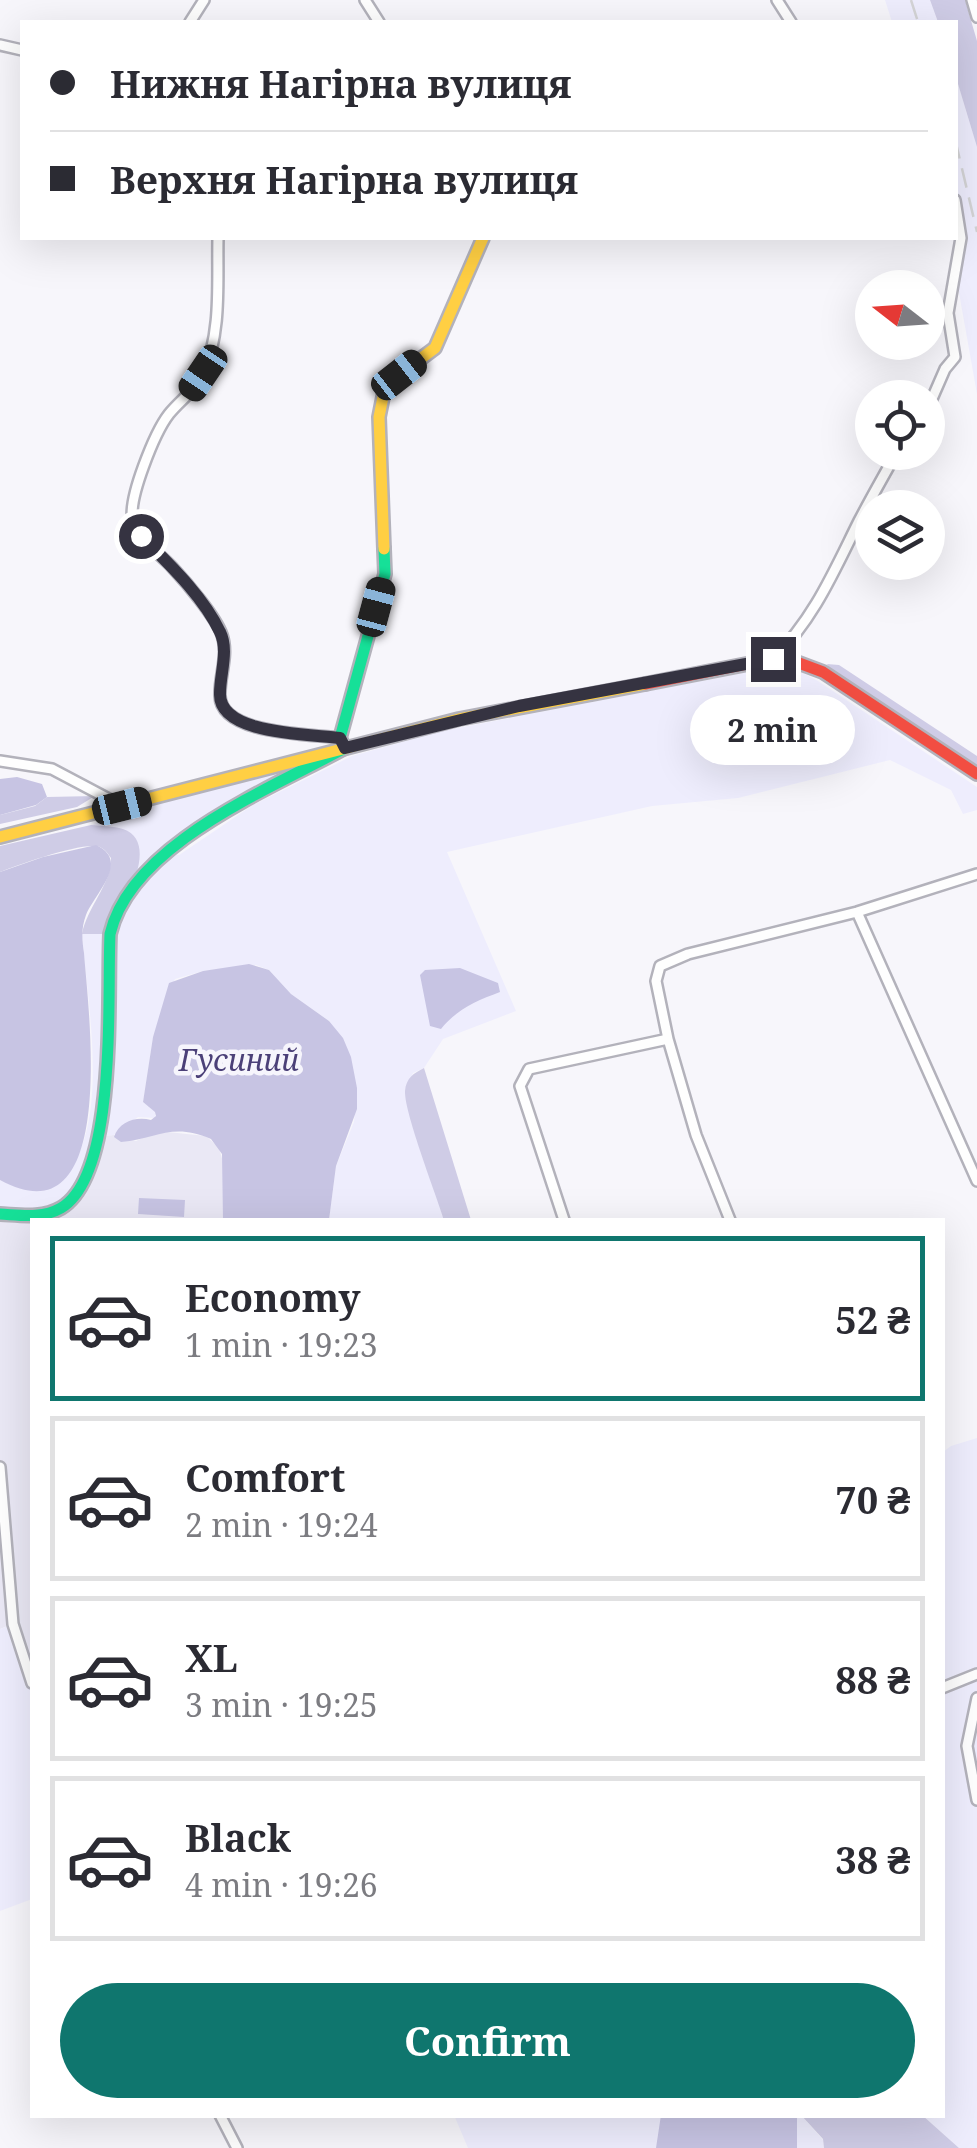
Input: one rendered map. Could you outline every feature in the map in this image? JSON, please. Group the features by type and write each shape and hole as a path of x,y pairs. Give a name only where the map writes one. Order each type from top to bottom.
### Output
{"street":[{"path":"972,0 977,18"},
{"path":"939,380 955,357 948,313 961,238 958,219"},
{"path":"218,240 216,324 203,373 153,439 133,502 132,520 222,634 219,698 232,719 247,726 343,743"},
{"path":"0,1214 42,1217 77,1196 89,1178 98,1152 110,934 122,900 168,852 343,743 385,574 379,417 384,392 434,348 482,240"},
{"path":"773,659 832,582 858,522 887,470"},
{"path":"0,837 343,743 773,659 799,662 823,672 977,774"},
{"path":"0,761 52,769 122,806"},
{"path":"729,1218 696,1134 668,1039 656,981 660,966 688,954 858,912 977,874"},
{"path":"858,912 977,1181"},
{"path":"563,1218 520,1086 529,1068 668,1039"},
{"path":"0,1467 13,1624 30,1677"},
{"path":"945,1687 977,1674"},
{"path":"977,1698 967,1746 977,1800"},
{"path":"222,2118 238,2148"}],"shaded area":[{"path":"885,0 930,0 937,20 891,20"},
{"path":"930,0 965,0 977,41 977,147 958,84 958,20 937,20"},
{"path":"958,84 977,147 977,394 955,270 965,231 958,202"},
{"path":"827,664 839,665 977,756 977,774 838,682"},
{"path":"775,667 801,672 818,681 977,787 977,810 963,814 951,790 890,760 738,798 652,806 447,852 516,1011 443,1039 424,1068 413,1073 405,1094 443,1218 329,1218 336,1166 354,1122 357,1088 329,1021 291,994 269,970 256,965 203,971 175,979 153,1037 143,1102 156,1112 155,1118 138,1117 114,1135 101,1136 77,1196 34,1215 0,1214 0,1180 44,1191 70,1169 84,1141 93,1084 82,934 110,934 125,830 91,825 125,812 294,768 296,771 170,852 179,855 253,805 352,756 442,731"},
{"path":"95,796 77,807 0,824 0,815 35,806 47,797"},
{"path":"91,825 123,829 134,837 139,848 135,878 110,934 82,934 110,867 111,858 102,848 66,850 0,872 0,846"},
{"path":"424,1068 470,1218 443,1218 406,1102 405,1091 411,1076"},
{"path":"158,1131 206,1136 219,1148 223,1162 223,1218 30,1218 30,1677 12,1624 0,1629 0,1214 101,1136 136,1141"},
{"path":"977,1438 977,2148 959,2148 925,2118 945,2118 945,1450"},
{"path":"13,1624 30,1677 30,1900 0,1911 0,1629"},
{"path":"455,2118 804,2118 823,2140 824,2148 468,2148"},
{"path":"804,2118 925,2118 959,2148 824,2148 823,2139"}],"water":[{"path":"17,777 42,784 47,797 36,805 0,815 0,779"},
{"path":"96,845 106,852 111,868 86,915 83,929 91,1066 89,1112 80,1151 64,1180 38,1191 0,1180 0,872"},
{"name":"Гусиний","path":"249,964 269,970 291,994 329,1021 343,1038 351,1057 357,1109 336,1166 329,1218 223,1218 222,1154 211,1139 186,1132 121,1142 114,1137 129,1121 151,1120 156,1116 143,1102 153,1037 169,983 203,971"},
{"path":"460,968 498,983 500,992 468,1006 441,1029 430,1026 420,975 425,970"},
{"path":"139,1198 185,1200 184,1217 138,1214"},
{"path":"661,2118 797,2118 797,2148 656,2148"}],"railway":[{"path":"911,0 917,20"},
{"path":"958,152 977,232"}],"traffic: fast":[{"path":"0,1214 39,1215 61,1208 79,1189 92,1160 106,1082 110,934 123,902 145,873 207,823 345,748 340,738 385,574 384,549"}],"traffic: slow":[{"path":"384,549 379,417 384,392 399,375 435,348 482,240"},
{"path":"0,837 459,719 645,684"}],"traffic: jam":[{"path":"645,684 773,659 799,663 823,672 977,774"}],"route":[{"path":"141,536 176,572 222,634 219,698 232,719 247,726 340,738 345,748 519,706 773,659"}]}
